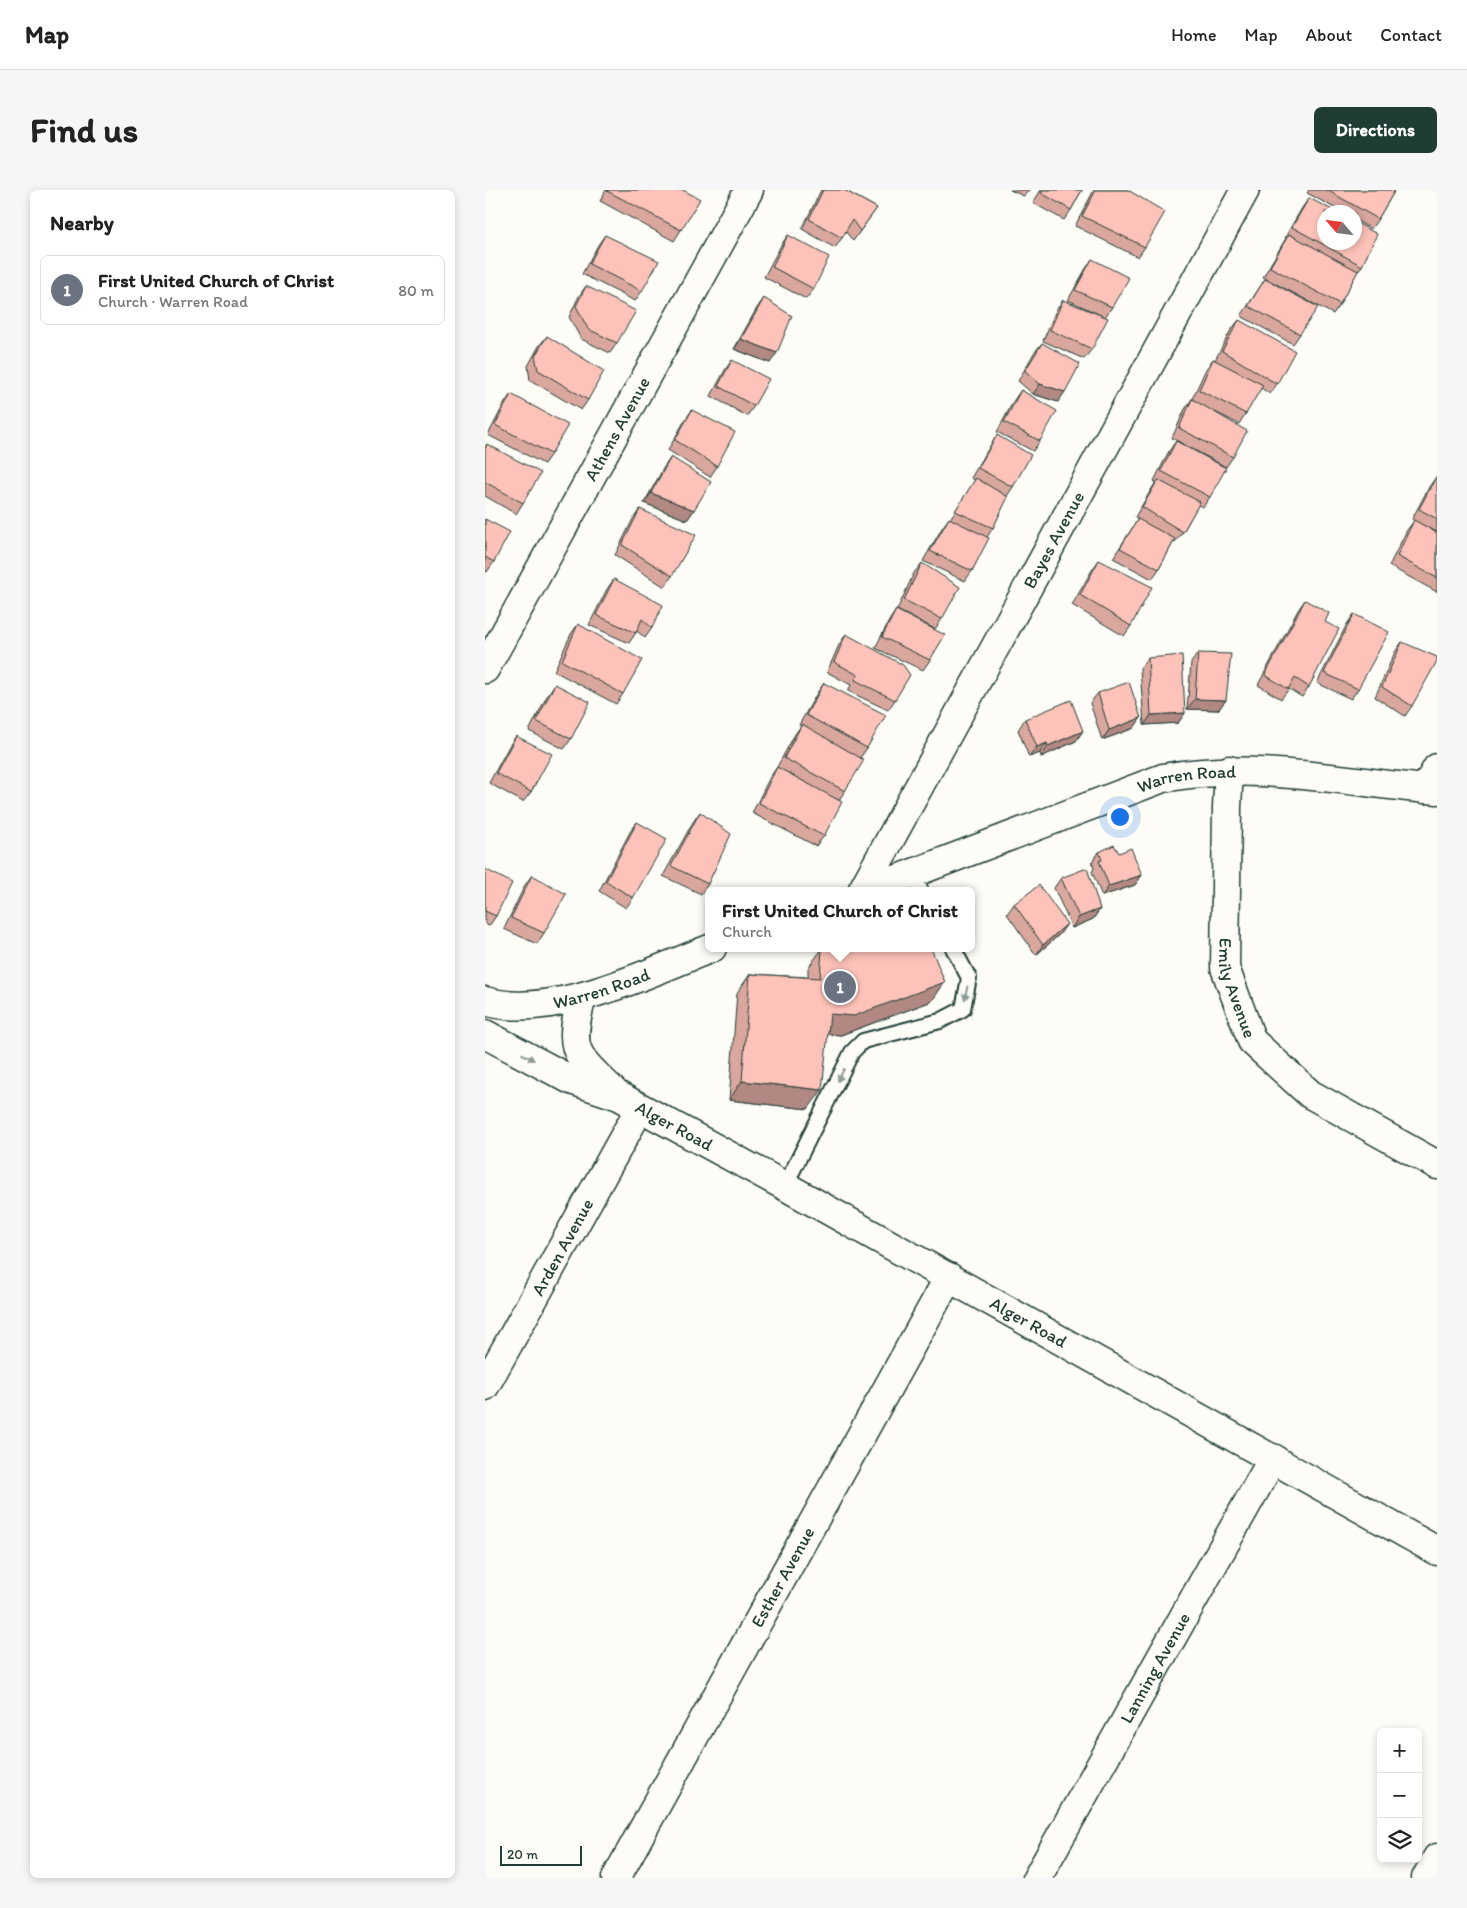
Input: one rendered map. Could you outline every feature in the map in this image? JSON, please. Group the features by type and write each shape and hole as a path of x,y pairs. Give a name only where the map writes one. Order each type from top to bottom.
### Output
{"street":[{"name":"Athens Avenue","path":"485,669 749,190"},
{"name":"Bayes Avenue","path":"866,887 1245,190"},
{"name":"Warren Road","path":"888,887 917,882 1163,778 1196,772 1229,770 1433,782"},
{"name":"Emily Avenue","path":"1229,770 1225,968 1251,1041 1310,1094 1437,1165"},
{"name":"Warren Road","path":"485,1001 498,1005 547,1004 582,997 705,951"},
{"name":"Alger Road","path":"582,997 574,1026 573,1041 577,1052 584,1063 630,1102"},
{"name":"Alger Road","path":"485,1034 571,1080 630,1102 785,1186 1437,1551"},
{"name":"Arden Avenue","path":"485,1386 630,1102"},
{"name":"Esther Avenue","path":"617,1878 949,1277"},
{"name":"Lanning Avenue","path":"1037,1878 1273,1458"},
{"path":"1426,1878 1437,1858"}],"lane":[{"path":"785,1186 852,1052 863,1042 940,1021 963,1008 969,978 955,952"}],"building":[{"path":"608,190 683,190 700,199 681,230"},
{"path":"823,190 844,190 877,208 860,231 852,220 842,238 809,219"},
{"path":"1042,190 1082,190 1071,210 1041,193"},
{"path":"1096,190 1128,190 1165,212 1145,247 1082,216"},
{"path":"1327,190 1395,190 1378,219 1362,210 1362,205 1353,205"},
{"path":"1309,198 1322,205 1317,205 1317,241 1292,227"},
{"path":"1362,226 1377,234 1362,266 1333,250 1362,250"},
{"path":"1289,234 1358,271 1340,304 1270,267"},
{"path":"605,235 659,261 642,291 589,264"},
{"path":"788,235 829,257 814,289 772,267"},
{"path":"1092,259 1129,278 1112,307 1075,290"},
{"path":"1265,279 1318,307 1300,334 1248,306"},
{"path":"586,286 636,311 617,343 588,329 576,306"},
{"path":"764,298 792,316 777,353 741,339"},
{"path":"1063,300 1108,318 1092,349 1050,330"},
{"path":"1239,320 1295,351 1277,384 1222,351"},
{"path":"547,336 604,371 588,400 538,370 535,356"},
{"path":"1042,343 1080,364 1065,392 1040,384 1025,371"},
{"path":"1213,359 1263,385 1246,414 1199,390"},
{"path":"732,360 769,379 754,406 718,386"},
{"path":"1021,390 1057,411 1040,441 1004,422"},
{"path":"511,394 568,425 551,454 495,425"},
{"path":"1192,399 1247,431 1233,457 1179,428"},
{"path":"692,410 735,432 717,466 675,440"},
{"path":"997,435 1031,455 1013,487 978,468"},
{"path":"1176,441 1226,468 1210,497 1161,471"},
{"path":"487,444 541,473 523,503 485,482 485,449"},
{"path":"671,457 711,482 694,510 651,493"},
{"path":"1437,477 1437,519 1419,509"},
{"path":"976,478 1008,497 993,528 955,511"},
{"path":"1158,480 1200,502 1183,532 1142,507"},
{"path":"640,509 696,535 672,576 622,545"},
{"path":"949,518 989,538 972,571 930,551"},
{"path":"485,519 510,532 494,562 485,557"},
{"path":"1138,519 1175,539 1159,569 1120,548"},
{"path":"1414,520 1437,533 1437,578 1397,556"},
{"path":"1099,560 1152,587 1131,626 1080,595"},
{"path":"922,563 960,587 942,619 904,600"},
{"path":"614,579 663,605 652,628 642,619 636,633 596,615"},
{"path":"1305,600 1329,613 1325,622 1339,629 1309,687 1295,678 1288,689 1265,675"},
{"path":"896,610 945,635 930,660 882,637"},
{"path":"1354,614 1389,632 1358,689 1324,673"},
{"path":"578,624 642,660 623,694 562,661"},
{"path":"846,634 903,665 910,675 895,700 855,680 858,675 834,662"},
{"path":"1402,642 1437,657 1437,661 1412,706 1382,687"},
{"path":"1198,653 1231,654 1226,700 1195,699"},
{"path":"1182,655 1185,713 1151,715 1148,658"},
{"path":"1129,682 1141,718 1109,730 1098,693"},
{"path":"824,683 886,715 867,748 806,715"},
{"path":"555,684 590,702 571,739 536,721"},
{"path":"1071,700 1083,731 1048,746 1047,743 1037,747 1025,719"},
{"path":"802,724 864,760 845,791 784,758"},
{"path":"516,736 552,754 531,792 496,773"},
{"path":"777,767 842,802 824,836 759,803"},
{"path":"700,812 731,834 708,884 671,866"},
{"path":"637,822 667,839 633,898 606,881"},
{"path":"1114,845 1119,853 1131,848 1142,875 1109,886 1099,861 1102,860 1099,852"},
{"path":"1087,868 1100,909 1079,917 1061,878"},
{"path":"485,869 512,883 496,916 485,911"},
{"path":"532,875 566,894 544,933 511,918"},
{"path":"1039,885 1067,924 1043,945 1014,904"},
{"path":"822,952 933,952 945,982 854,1016 830,1014 822,1090 742,1081 750,974 820,978"}],"place":[{"name":"First United Church of Christ","path":"840,987"}]}
